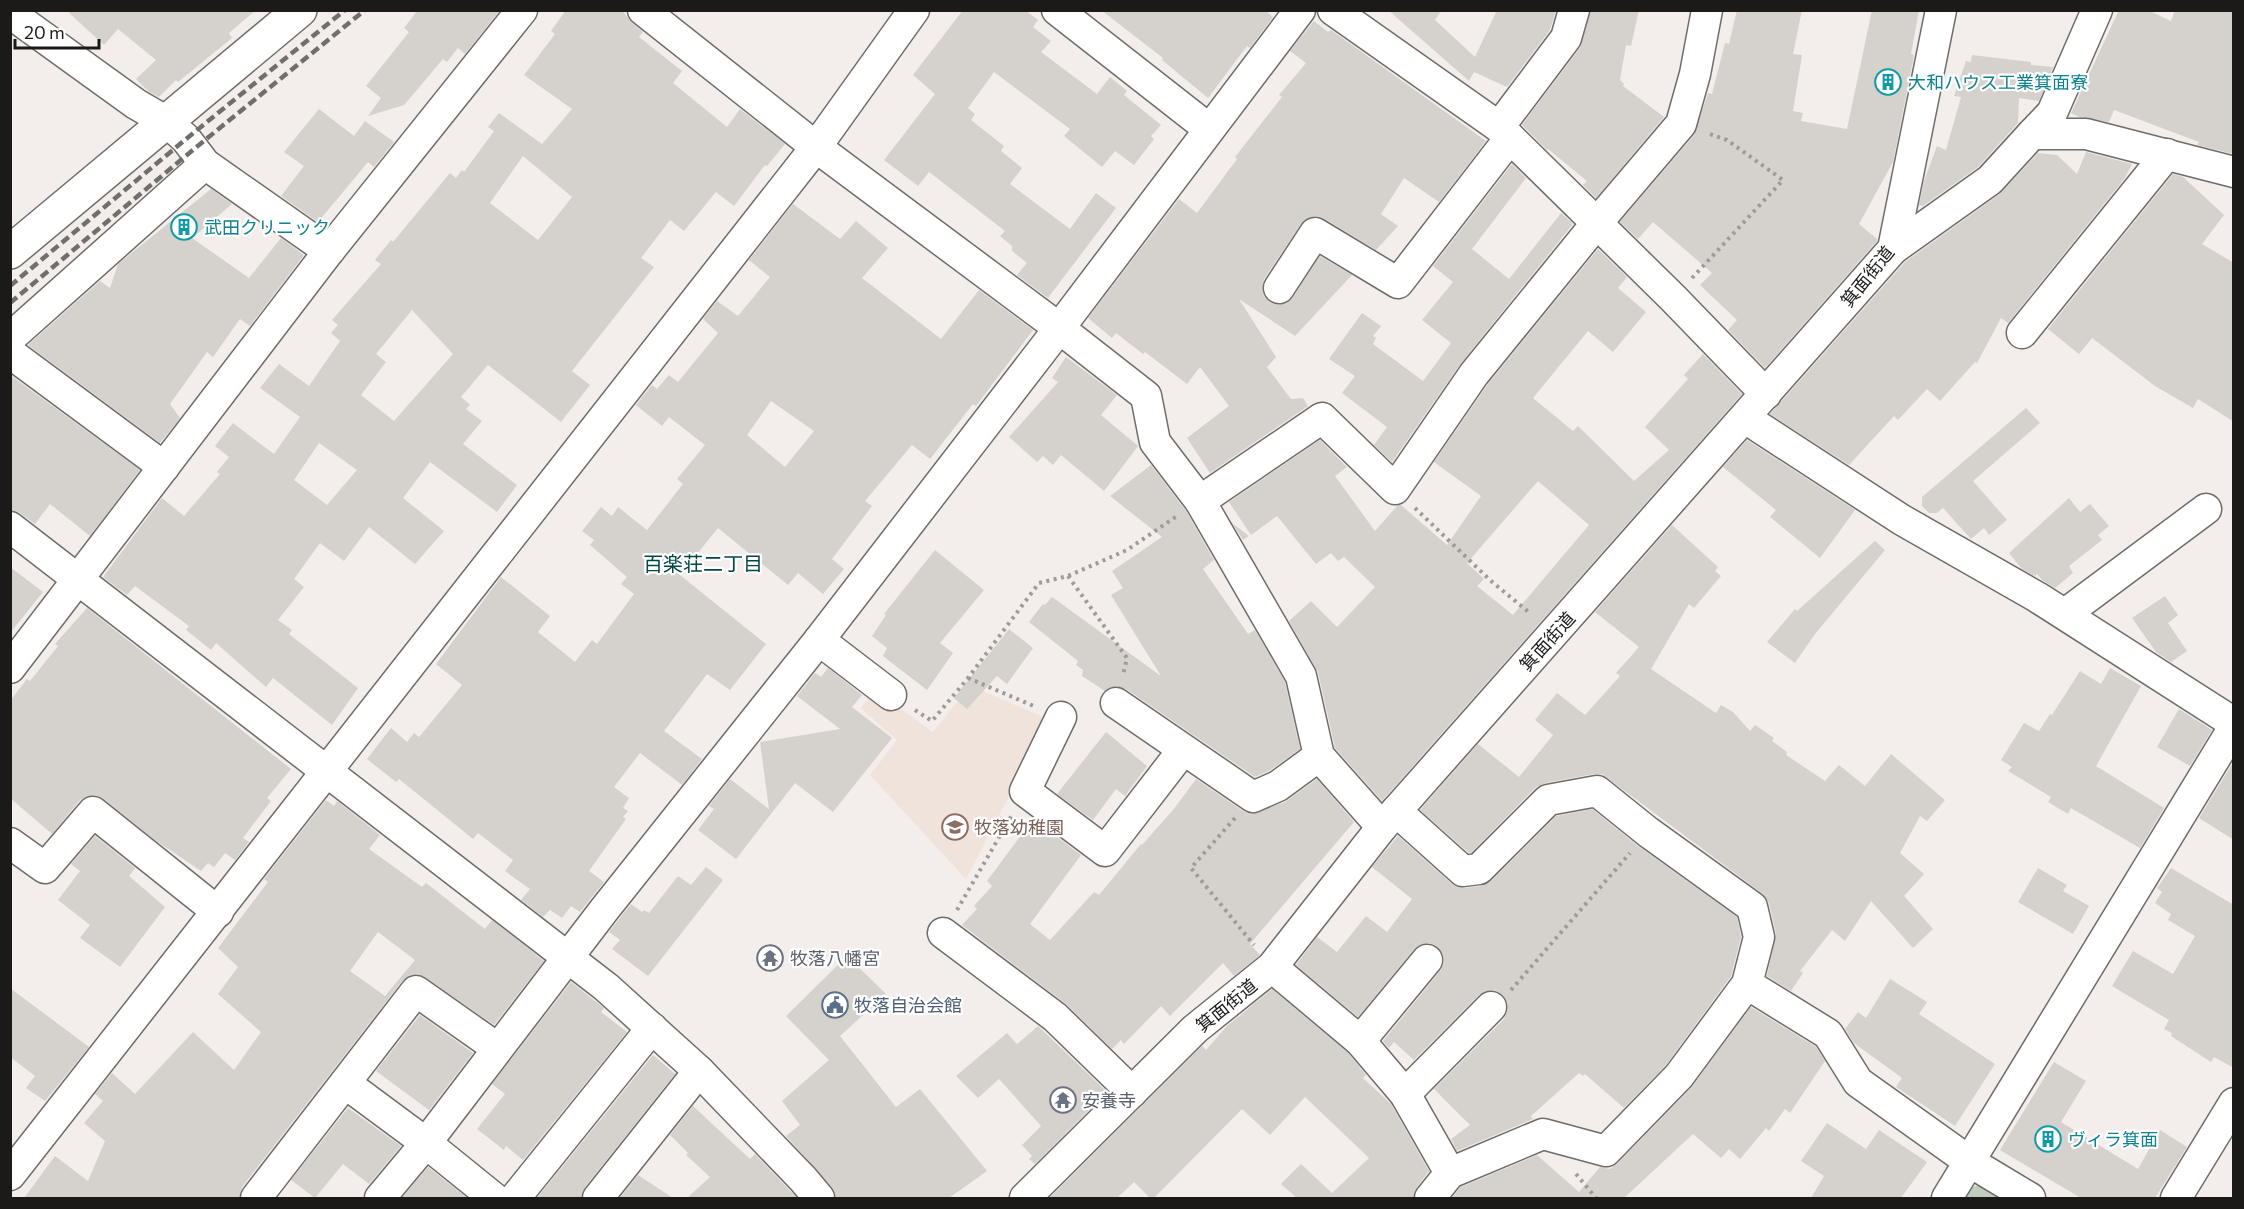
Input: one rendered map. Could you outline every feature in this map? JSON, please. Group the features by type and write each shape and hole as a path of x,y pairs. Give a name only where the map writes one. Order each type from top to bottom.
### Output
{"street":[{"path":"10,252 300,10"},
{"path":"10,668 328,251 522,10"},
{"path":"643,10 816,147 1059,328 1146,396 1155,442 1200,501 1301,676 1319,756 1389,819 1463,871 1479,868 1548,800 1597,790 1648,832 1752,907 1759,937 1747,984 1679,1076 1606,1151 1543,1134 1450,1173 1430,1198"},
{"path":"10,1175 816,147 914,10"},
{"path":"1057,10 1209,129"},
{"path":"1333,10 1504,132 1673,298 1766,394"},
{"path":"1279,288 1315,233 1398,283 1504,132 1566,38 1574,10"},
{"path":"1200,501 1322,418 1395,489 1474,374 1681,124 1695,75 1707,10"},
{"name":"箕面街道","path":"1024,1198 1195,1029 1272,967 1389,819 1893,249 1941,10"},
{"path":"1893,249 1990,180 2052,113 2097,10"},
{"path":"10,13 136,104 167,122 186,139 205,164 328,251"},
{"path":"380,1198 426,1143 568,956 819,640 1059,328 1294,13"},
{"path":"2032,134 2086,134 2234,172"},
{"path":"2022,333 2167,154"},
{"path":"10,338 205,164"},
{"path":"10,353 164,467"},
{"path":"1745,418 1902,520 2065,614 2234,725 1947,1198"},
{"path":"2065,614 2206,509"},
{"path":"10,527 79,578 327,773 568,956 699,1071 819,1198"},
{"path":"819,640 891,695"},
{"path":"1116,703 1253,797 1278,786 1319,756"},
{"path":"1061,717 1025,791 1105,851 1183,750"},
{"path":"10,843 45,868 93,812 218,912"},
{"path":"944,933 1055,1017 1132,1092"},
{"path":"1360,1041 1427,960"},
{"path":"1272,967 1360,1041 1405,1094 1450,1173"},
{"path":"1747,984 1828,1034 1858,1082 1970,1162 2030,1198"},
{"path":"256,1198 416,991 497,1048"},
{"path":"1405,1094 1491,1007"},
{"path":"515,1198 652,1028"},
{"path":"598,1198 699,1071"},
{"path":"345,1083 426,1143 494,1198"},
{"path":"2176,1198 2234,1103"}],"path":[{"path":"1673,298 1783,180 1727,140 1681,124"},
{"path":"1395,489 1491,581 1554,634"},
{"path":"891,695 932,721 968,678 1039,584 1068,576 1127,550 1200,501"},
{"path":"1068,576 1127,658 1116,703"},
{"path":"968,678 1061,717"},
{"path":"944,933 1025,791"},
{"path":"1253,797 1191,868 1272,967"},
{"path":"1491,1007 1499,1003 1648,832"}],"shaded area":[{"name":"牧落幼稚園","path":"978,689 1041,716 1045,727 966,879 870,775 897,740 861,708 870,696 898,707 933,732 965,692"}],"green space":[{"path":"1986,1184 2011,1198 1961,1198 1967,1188"}],"building":[{"path":"66,10 256,10 229,33 232,38 178,82 176,80 159,97 149,92 136,79 156,60 118,29 104,45"},
{"path":"418,10 500,10 465,54 458,48 447,62 443,59 404,105 368,116 381,98 366,86 409,32 404,28"},
{"path":"566,10 622,10 643,32 639,37 682,71 673,83 727,127 740,109 785,144 767,166 765,165 734,206 716,192 684,231 670,220 641,258 654,267 572,371 590,385 561,422 488,365 461,397 470,405 466,409 482,421 463,444 517,485 497,512 430,462 403,498 444,531 415,564 369,527 344,561 320,543 294,579 304,587 278,620 292,630 289,634 358,688 332,725 273,678 266,687 216,643 211,650 186,630 189,626 135,586 127,595 103,577 162,498 184,516 220,474 217,472 229,457 215,446 233,423 274,454 300,417 260,388 279,364 309,386 340,341 331,333 338,325 332,320 381,264 375,260 391,240 393,242 450,173 456,178 462,170 464,172 494,131 488,127 499,113 542,144 572,109 524,75 555,34 551,31","holes":["523,156 572,197 538,240 490,203","412,310 453,354 394,421 361,395 386,362 376,354","319,443 357,470 327,505 294,480"]},
{"path":"963,10 1025,10 1038,20 1033,27 1051,41 1041,52 1097,94 1110,77 1127,91 1124,95 1161,125 1151,136 1154,139 1134,165 1115,151 1102,167 1064,136 1070,129 994,72 968,108 975,114 971,120 1004,146 1001,151 1022,168 1010,184 1070,229 1096,193 1116,208 1048,298 1017,275 1027,263 1012,251 1012,246 1000,236 1005,231 929,172 918,186 884,160 935,94 913,75"},
{"path":"1101,10 1265,10 1273,17 1250,48 1247,46 1208,98 1162,60 1163,58"},
{"path":"1388,10 1442,10 1435,20 1475,57 1497,10 1556,10 1550,30 1507,87 1474,72 1469,81"},
{"path":"1591,10 1639,10 1631,46 1626,45 1620,80 1623,86 1664,117 1596,198 1583,185 1587,181 1547,150 1522,125 1580,48"},
{"path":"1737,10 1802,10 1793,54 1802,55 1793,111 1803,113 1801,121 1847,129 1872,10 1919,10 1911,54 1914,55 1893,162 1859,224 1877,241 1765,368 1728,330 1737,320 1700,285 1712,273 1653,222 1638,239 1620,222 1694,135 1708,93 1712,94 1725,43 1729,44"},
{"path":"2119,10 2148,10 2171,21 2175,10 2234,10 2234,154 2197,145 2199,142 2114,110 2109,122 2079,117 2071,113"},
{"path":"1314,21 1328,32 1331,30 1486,141 1439,202 1404,178 1381,214 1398,226 1376,250 1323,218 1316,216 1308,218 1301,224 1264,279 1262,288 1269,302 1277,305 1287,303 1320,256 1352,275 1295,336 1239,299 1276,357 1267,367 1291,399 1303,398 1308,406 1210,473 1187,438 1229,406 1200,367 1187,384 1116,333 1112,338 1088,318 1179,199 1197,213 1237,159 1235,157 1282,97 1279,95 1306,63 1290,51"},
{"path":"1972,55 2053,67 2039,101 2019,98 2018,123 1978,167 1923,206 1919,205 1924,181 1937,146 1946,150 1961,97 1954,96 1966,61 1971,62"},
{"path":"319,109 354,136 365,121 394,142 374,167 368,162 318,222 281,196 304,166 284,152"},
{"path":"2086,152 2132,164 2125,178 2008,323 2001,318 1977,363 1975,362 1940,401 1927,389 1898,420 1894,416 1849,465 1770,414 1905,262 2000,194 2038,153 2057,155 2077,174"},
{"path":"1512,164 1526,178 1472,249 1509,279 1561,213 1573,224 1461,363 1392,462 1374,445 1387,427 1342,393 1355,376 1329,359 1362,313 1381,326 1373,336 1376,338 1373,344 1423,381 1451,343 1422,320 1453,282 1433,266"},
{"path":"2173,174 2183,177 2224,215 2202,244 2234,263 2234,422 2198,399 2193,408 2155,386 2092,338 2079,354 2048,329"},
{"path":"211,189 232,204 192,238 249,278 281,238 304,255 250,326 240,319 213,357 207,352 170,404 180,418 160,443 28,345 100,281 110,288 118,264"},
{"path":"793,204 840,239 856,221 888,248 862,278 941,339 979,290 1033,330 976,406 973,404 930,459 912,445 865,501 872,506 832,559 844,569 823,594 798,573 788,585 718,528 680,575 766,644 730,690 707,674 664,731 702,759 682,785 640,753 614,787 629,798 623,808 628,811 623,817 626,819 589,871 604,882 580,912 571,906 562,918 550,910 543,917 521,900 530,889 505,871 513,860 478,833 473,839 399,779 396,782 367,759 391,728 407,742 414,733 419,737 462,685 436,664 501,577 550,616 538,632 575,662 592,640 597,644 634,594 621,584 627,577 590,545 594,540 582,531 601,507 612,516 618,507 647,530 683,484 677,479 705,445 669,417 662,426 636,405 652,385 657,389 669,375 678,382 718,333 703,319 717,301 738,316 770,277 749,260","holes":["771,401 814,431 785,467 747,435"]},
{"path":"1598,249 1627,277 1618,288 1646,312 1613,352 1588,331 1533,398 1573,431 1578,426 1634,481 1669,450 1645,427 1688,379 1684,375 1703,354 1742,394 1382,801 1335,748 1318,672 1289,621 1311,601 1337,627 1375,587 1344,557 1338,561 1331,553 1316,564 1277,516 1251,535 1229,502 1320,440 1347,467 1335,476 1375,531 1398,505 1401,505 1447,545 1481,496 1434,462 1488,384","holes":["1538,481 1589,525 1513,615 1477,586 1484,579 1467,563"]},
{"path":"1066,357 1117,395 1101,415 1138,446 1104,491 1061,455 1053,465 1043,456 1037,462 1009,437 1058,382 1052,378"},
{"path":"10,375 140,470 90,536 50,504 35,524 20,513 10,510"},
{"path":"2026,408 2040,423 1973,481 2007,520 1989,535 1984,528 1971,539 1943,508 1937,513 1929,513 1922,506 1922,497"},
{"path":"1747,440 1855,510 1820,558 1770,517 1776,510 1723,467"},
{"path":"1151,465 1186,511 1214,560 1203,569 1248,634 1255,630 1285,682 1300,749 1269,771 1255,777 1126,689 1117,686 1105,691 1082,676 1083,670 1076,665 1078,661 1029,622 1043,604 1045,605 1052,597 1161,676 1111,595 1123,588 1112,571 1162,537 1110,496"},
{"path":"2069,498 2080,512 2090,504 2109,526 2098,535 2102,540 2069,566 2073,573 2055,588 2037,574 2035,576 2022,569 2009,553"},
{"path":"1232,523 1249,536 1243,540"},
{"path":"1672,525 1718,567 1715,571 1721,576 1694,608 1689,604 1651,669 1716,713 1721,705 1733,712 1750,731 1755,725 1774,738 1772,741 1787,752 1786,755 1825,781 1839,765 1865,786 1891,754 1945,800 1927,821 1920,816 1900,853 1924,874 1904,896 1933,929 1913,948 1871,901 1845,941 1832,930 1800,971 1803,973 1791,991 1767,976 1776,934 1769,903 1763,894 1602,774 1545,783 1536,787 1471,853 1420,810 1478,744 1519,777 1553,735 1535,720 1557,693 1585,715 1620,676 1616,673 1639,647 1595,612"},
{"path":"1875,541 1885,550 1815,634 1795,663 1767,642 1795,609 1797,611"},
{"path":"935,550 984,590 940,643 953,653 927,690 883,656 887,648 872,636 886,615 884,614"},
{"path":"10,567 43,592 10,633"},
{"path":"2165,596 2178,615 2168,623 2187,651 2171,662 2156,652 2132,618"},
{"path":"87,608 291,769 267,798 271,801 243,838 249,842 235,860 225,853 214,867 208,863 201,871 155,840 96,795 80,800 52,834 10,798 10,701 27,679 30,681 58,646 55,644"},
{"path":"1009,629 1033,648 1007,684 997,676 967,709 954,698"},
{"path":"828,668 862,695 852,707 892,738 833,812 795,783 736,859 698,830 714,809 709,806 730,779 769,809 760,742 840,729 797,696 815,673 821,677"},
{"path":"2110,668 2141,686 2096,766 2164,808 2140,848 2071,808 2068,814 2048,802 2051,797 2008,771 2012,767 2001,760 2024,723 2039,731 2080,671 2101,684"},
{"path":"2179,709 2212,730 2190,766 2157,747"},
{"path":"1106,732 1147,766 1125,796 1116,789 1093,820 1057,794"},
{"path":"2234,761 2234,840 2199,818"},
{"path":"1196,779 1243,811 1252,814 1285,802 1317,779 1354,822 1250,944 1260,955 1234,976 1223,963 1170,1016 1161,1006 1124,1044 1121,1040 1112,1049 1065,1003 962,925 977,909 974,906 992,886 987,881 1033,819 1081,855 1030,924 1050,940 1094,892 1099,895 1141,844 1173,810"},
{"path":"326,800 334,806 337,801 380,835 369,849 422,887 426,883 485,929 492,920 544,961 494,1025 425,977 417,974 410,975 403,980 242,1187 239,1198 24,1198 55,1156 88,1181 105,1141 84,1123 103,1101 95,1094 112,1073 135,1094 193,1032 234,1070 261,1032 218,994 238,967 218,948 268,882 264,879","holes":["378,932 415,960 385,996 350,971"]},
{"path":"1592,809 1638,846 1737,917 1741,937 1731,976 1666,1065 1624,1108 1585,1074 1583,1076 1579,1073 1531,1116 1533,1119 1457,1151 1451,1139 1470,1125 1434,1089 1504,1019 1508,1003 1503,995 1495,990 1479,995 1414,1060 1394,1042 1389,1048 1383,1041 1441,970 1444,962 1443,955 1437,946 1429,943 1414,949 1358,1017 1296,965 1317,937 1337,952 1366,916 1387,932 1412,899 1372,867 1398,836 1452,884 1465,888 1481,886 1491,881 1556,816"},
{"path":"95,836 135,868 129,876 165,907 120,967 80,938 90,925 58,900 80,871 71,864"},
{"path":"706,867 723,880 648,976 612,949 620,940 609,932 631,904 642,912 644,910 649,913 678,876 691,885"},
{"path":"2038,868 2067,885 2063,891 2089,906 2073,934 2018,902"},
{"path":"2171,868 2234,905 2234,1068 2214,1057 2211,1062 2171,1036 2172,1033 2164,1029 2169,1020 2112,986 2133,951 2173,974 2195,936 2168,920 2171,914 2155,903 2162,892 2157,888"},
{"path":"847,956 886,994 840,1036 896,1107 920,1089 987,1171 949,1198 836,1198 832,1187 786,1136 800,1125 782,1101 829,1060 786,1016"},
{"path":"1890,979 1927,1002 1919,1014 1995,1064 1955,1126 1896,1087 1902,1078 1854,1043 1845,1029 1858,1012 1866,1018"},
{"path":"571,982 604,1008 601,1012 627,1032 523,1160 506,1146 504,1150 477,1129 505,1094 492,1084"},
{"path":"10,988 89,1047 45,1101 26,1088 35,1076 10,1057"},
{"path":"1272,989 1348,1053 1366,1075 1363,1078 1391,1104 1429,1171 1417,1187 1413,1198 1297,1198 1281,1184 1301,1164 1332,1193 1369,1158 1305,1097 1270,1135 1242,1109 1154,1198 1150,1198 1134,1182 1117,1198 1049,1198 1202,1046 1206,1050 1227,1026"},
{"path":"1751,1007 1816,1047 1825,1061 1790,1113 1785,1109 1769,1131 1766,1128 1740,1159 1729,1149 1721,1158 1693,1134 1624,1198 1452,1198 1461,1187 1537,1155 1579,1192 1600,1167 1610,1169 1618,1163 1691,1088"},
{"path":"420,1015 473,1053 429,1110 376,1071"},
{"name":"安養寺","path":"1038,1026 1107,1092 1035,1164 1029,1159 1032,1156 1022,1145 1041,1126 999,1079 978,1098 956,1076 1007,1033 1017,1044"},
{"path":"653,1055 675,1074 585,1187 581,1198 537,1198"},
{"name":"ヴィラ箕面","path":"2054,1062 2086,1081 2061,1122 2138,1169 2160,1130 2187,1147 2155,1198 2081,1198 2000,1150"},
{"path":"693,1106 750,1159 755,1154 797,1198 687,1198 710,1177 686,1155 688,1153 670,1135"},
{"path":"348,1108 401,1146 369,1184 343,1164 315,1198 291,1180"},
{"path":"1827,1123 1866,1149 1879,1130 1927,1162 1901,1198 1811,1198 1824,1176 1801,1161"},
{"path":"428,1167 467,1198 402,1198"},
{"path":"638,1175 673,1198 620,1198"}],"railway":[{"path":"10,286 345,10"},
{"path":"10,303 365,10"}],"place":[{"name":"大和ハウス工業箕面寮","path":"1888,82"},
{"name":"武田クリニック","path":"184,227"},
{"name":"牧落幼稚園","path":"955,827"},
{"name":"牧落八幡宮","path":"770,958"},
{"name":"牧落自治会館","path":"835,1005"},
{"name":"安養寺","path":"1063,1100"},
{"name":"ヴィラ箕面","path":"2048,1139"}],"district":[{"name":"百楽荘二丁目","path":"703,563"}]}
